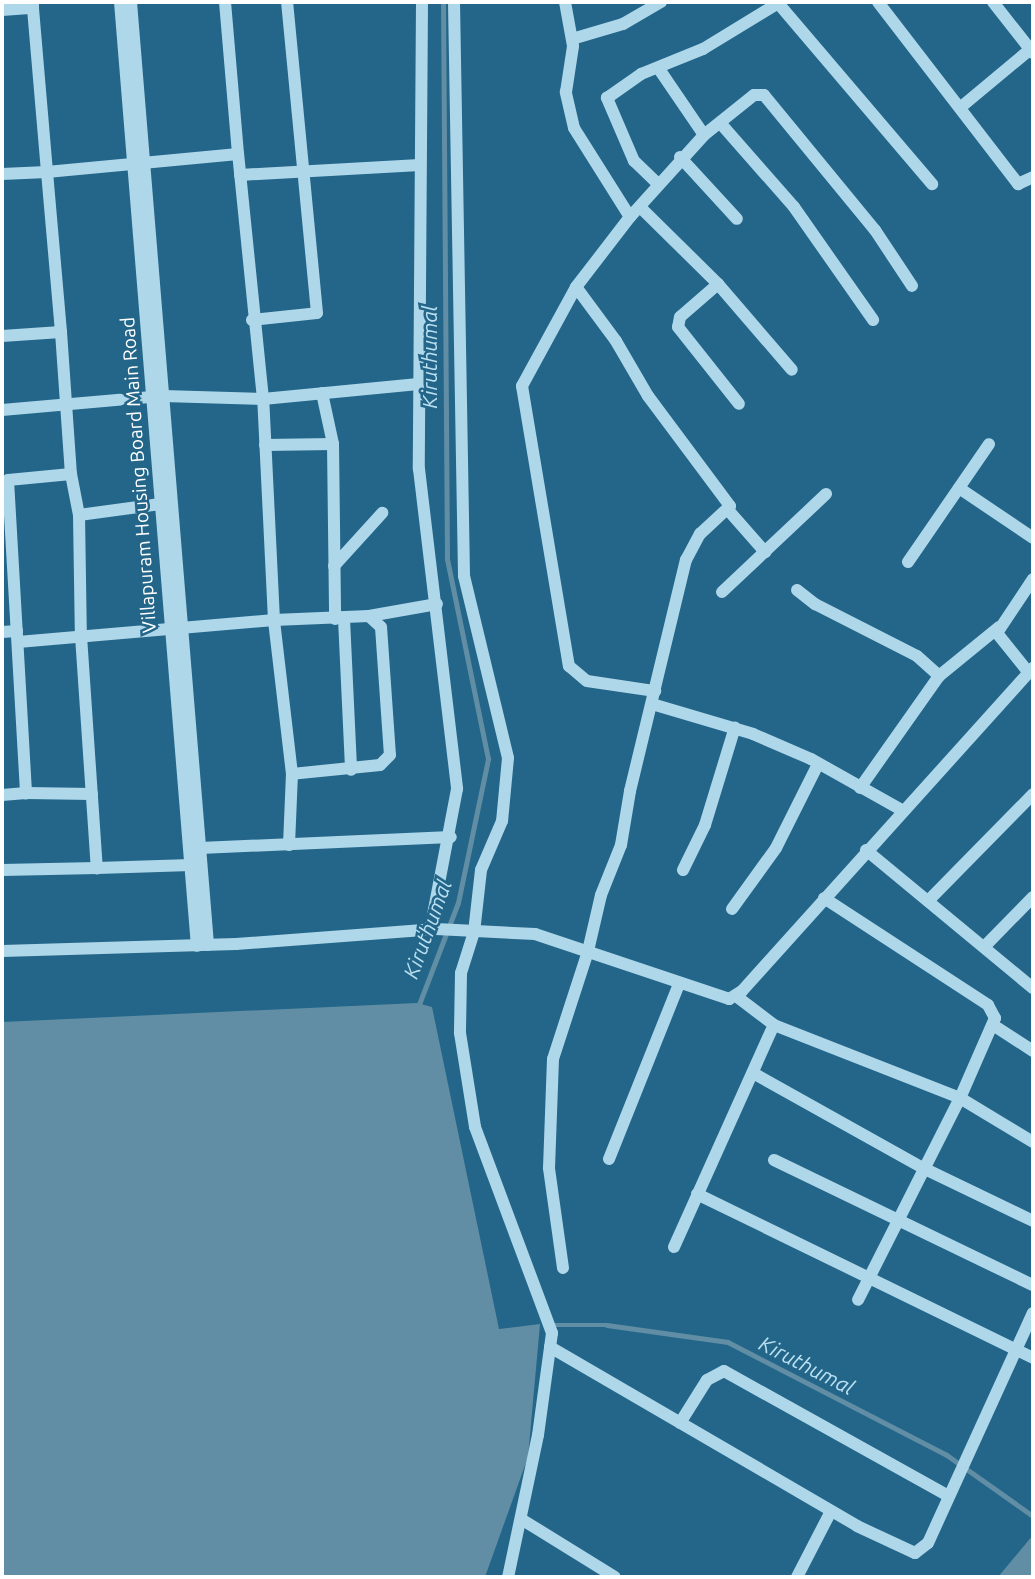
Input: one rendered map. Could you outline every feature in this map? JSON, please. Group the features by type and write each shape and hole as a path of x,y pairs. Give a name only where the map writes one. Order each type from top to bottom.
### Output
{"street":[{"name":"Villapuram Housing Board Main Road","path":"120,2 131,162 158,397 160,504 200,848 202,946"},
{"name":"Villapuram Housing Board Main Road","path":"131,2 146,162 158,397 191,865 202,946"},
{"path":"225,2 252,320 263,400 274,620 292,774 289,845"},
{"path":"252,320 317,313 288,2"},
{"path":"422,2 419,469 457,789 451,837 433,929"},
{"path":"454,2 464,576 508,758 502,821 481,870 474,932 461,973 460,1033 475,1126 552,1333 509,1577"},
{"path":"565,2 572,39 566,92 573,128 630,217"},
{"path":"572,39 623,24 661,2"},
{"path":"657,183 634,161 607,98 641,74 703,49 779,2 932,184"},
{"path":"878,2 1018,184 1033,177"},
{"path":"961,107 1032,50 993,2"},
{"path":"2,10 33,5 68,404 71,474 79,515 80,636 97,868"},
{"path":"659,69 704,135"},
{"path":"902,810 818,764 734,727 654,697 587,681 569,666 522,386 576,287 657,183 704,135 722,125 754,95 764,95 877,232 912,286"},
{"path":"722,125 794,207 873,320"},
{"path":"2,174 238,154"},
{"path":"680,157 737,219"},
{"path":"240,175 420,165"},
{"path":"640,206 718,284 792,370"},
{"path":"718,284 680,317 678,327 739,404"},
{"path":"564,1268 550,1168 553,1059 588,951 601,895 621,845 686,559 700,534 729,511 730,502 648,396 616,341 576,287"},
{"path":"2,336 61,332"},
{"path":"2,410 158,397 263,400 418,384"},
{"path":"322,393 332,444 334,566 351,770"},
{"path":"265,445 332,444"},
{"path":"908,562 989,444"},
{"path":"26,793 18,636 5,479 71,474"},
{"path":"959,488 1033,538"},
{"path":"722,592 826,494"},
{"path":"79,515 160,504"},
{"path":"729,511 765,552"},
{"path":"334,566 382,513"},
{"path":"860,788 939,676 999,627 1033,579"},
{"path":"797,590 815,604 917,656 939,676"},
{"path":"2,632 18,636 80,636 274,620 339,619 437,604"},
{"path":"292,774 380,765 392,749 381,627 369,616"},
{"path":"2,951 202,946 433,929 457,933 535,934 724,999 736,996 1031,671 1000,640 999,627"},
{"path":"683,870 705,825 734,727"},
{"path":"732,909 776,848 818,764"},
{"path":"2,795 92,794"},
{"path":"928,901 1033,794"},
{"path":"2,870 191,865 200,848 451,837"},
{"path":"866,850 1033,988"},
{"path":"984,947 1033,897"},
{"path":"824,898 994,1010 993,1025 960,1098 858,1300"},
{"path":"609,1158 679,984"},
{"path":"736,996 774,1025 960,1098 1033,1142"},
{"path":"674,1247 774,1025"},
{"path":"993,1025 1033,1051"},
{"path":"752,1073 923,1168 1033,1221"},
{"path":"774,1160 899,1217 1033,1285"},
{"path":"697,1194 870,1275 1033,1358"},
{"path":"550,1347 831,1511 915,1553 928,1543 1014,1348 1033,1313"},
{"path":"680,1423 707,1380 724,1371 949,1496"},
{"path":"797,1577 831,1511"},
{"path":"521,1519 615,1577"}],"water":[{"path":"417,1003 432,1007 499,1329 540,1324 528,1457 485,1577 2,1577 2,1022"},
{"path":"1033,1535 1033,1577 998,1577"}],"waterway":[{"name":"Kiruthumal","path":"418,1007 458,903 488,759 447,559 443,2"},
{"name":"Kiruthumal","path":"550,1325 607,1325 728,1342 947,1455 1033,1516"}]}
